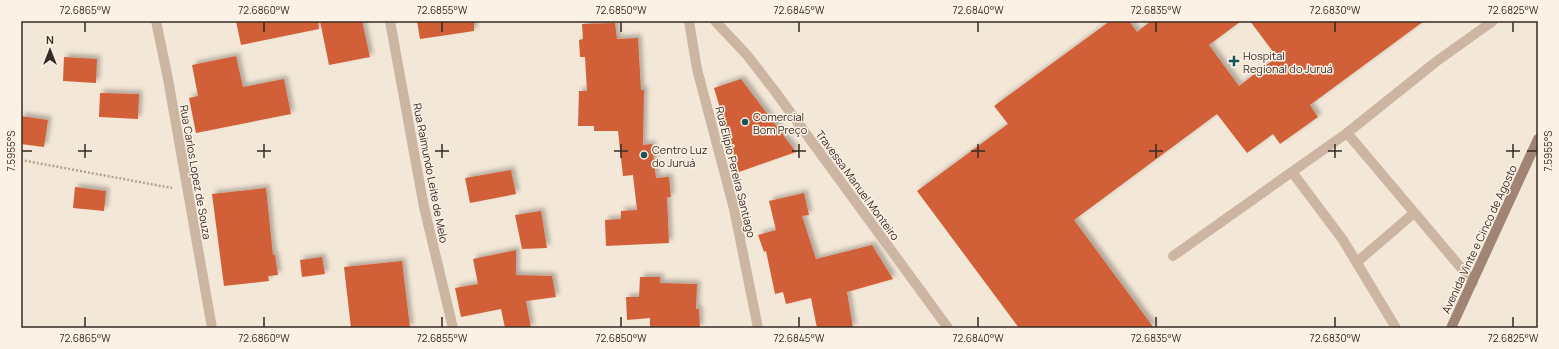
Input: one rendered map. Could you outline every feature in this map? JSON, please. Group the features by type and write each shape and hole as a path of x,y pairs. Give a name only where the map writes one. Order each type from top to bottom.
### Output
{"main road":[{"name":"Avenida Vinte e Cinco de Agosto","path":"1451,328 1538,139"}],"street":[{"name":"Rua Carlos Lopez de Souza","path":"156,21 168,79 212,328"},
{"name":"Rua Raimundo Leite de Melo","path":"390,21 424,207 453,328"},
{"name":"Rua Elipio Pereira Santiago","path":"689,21 697,69 734,209 758,328"},
{"name":"Travessa Manuel Monteiro","path":"715,21 748,55 948,328"},
{"path":"1173,256 1347,133 1437,61 1493,21"},
{"path":"1347,133 1473,282"},
{"path":"1292,172 1315,200 1357,262 1396,328"},
{"path":"1357,262 1414,213"}],"path":[{"path":"21,160 187,190"}],"building":[{"path":"236,21 318,21 319,29 241,45"},
{"path":"320,21 362,21 370,57 329,65"},
{"path":"417,21 474,21 474,31 420,39"},
{"path":"1110,21 1129,21 1137,32 1151,21 1241,21 1209,45 1239,86 1277,57 1250,21 1424,21 1310,105 1318,117 1280,144 1273,134 1247,153 1217,114 1074,220 1154,328 1019,328 917,191 1008,124 994,106"},
{"path":"615,23 617,39 638,38 641,90 644,90 643,145 652,144 656,178 669,177 671,197 667,197 669,243 606,246 605,220 621,219 621,211 637,210 633,175 623,176 618,131 594,131 594,126 578,126 579,91 587,91 585,57 580,57 579,40 583,39 582,24"},
{"path":"236,56 243,87 284,79 291,114 196,133 189,98 198,96 192,65"},
{"path":"64,57 97,59 96,83 63,81"},
{"path":"741,79 796,152 739,172 714,88"},
{"path":"100,93 139,94 138,119 99,117"},
{"path":"21,116 48,120 44,147 21,144"},
{"path":"511,170 516,194 470,203 465,178"},
{"path":"75,187 106,191 104,211 73,208"},
{"path":"266,188 273,255 275,255 278,275 268,276 269,281 224,286 212,194"},
{"path":"804,193 809,215 802,216 816,259 872,245 893,279 847,292 853,328 817,328 811,298 786,304 783,292 775,294 766,251 764,252 758,235 776,230 769,201"},
{"path":"541,211 547,248 522,249 515,215"},
{"path":"516,250 516,275 552,276 556,297 526,301 531,328 505,328 501,309 461,317 455,288 478,284 473,259"},
{"path":"322,257 325,274 302,277 300,260"},
{"path":"402,261 410,328 351,328 344,267"},
{"path":"640,277 660,277 660,283 697,284 696,309 699,309 700,328 650,328 650,318 627,320 626,297 639,297"}],"place":[{"name":"Hospital Regional do Juruá","path":"1234,61"},
{"name":"Comercial Bom Preço","path":"745,122"},
{"name":"Centro Luz do Juruá","path":"644,155"}]}
